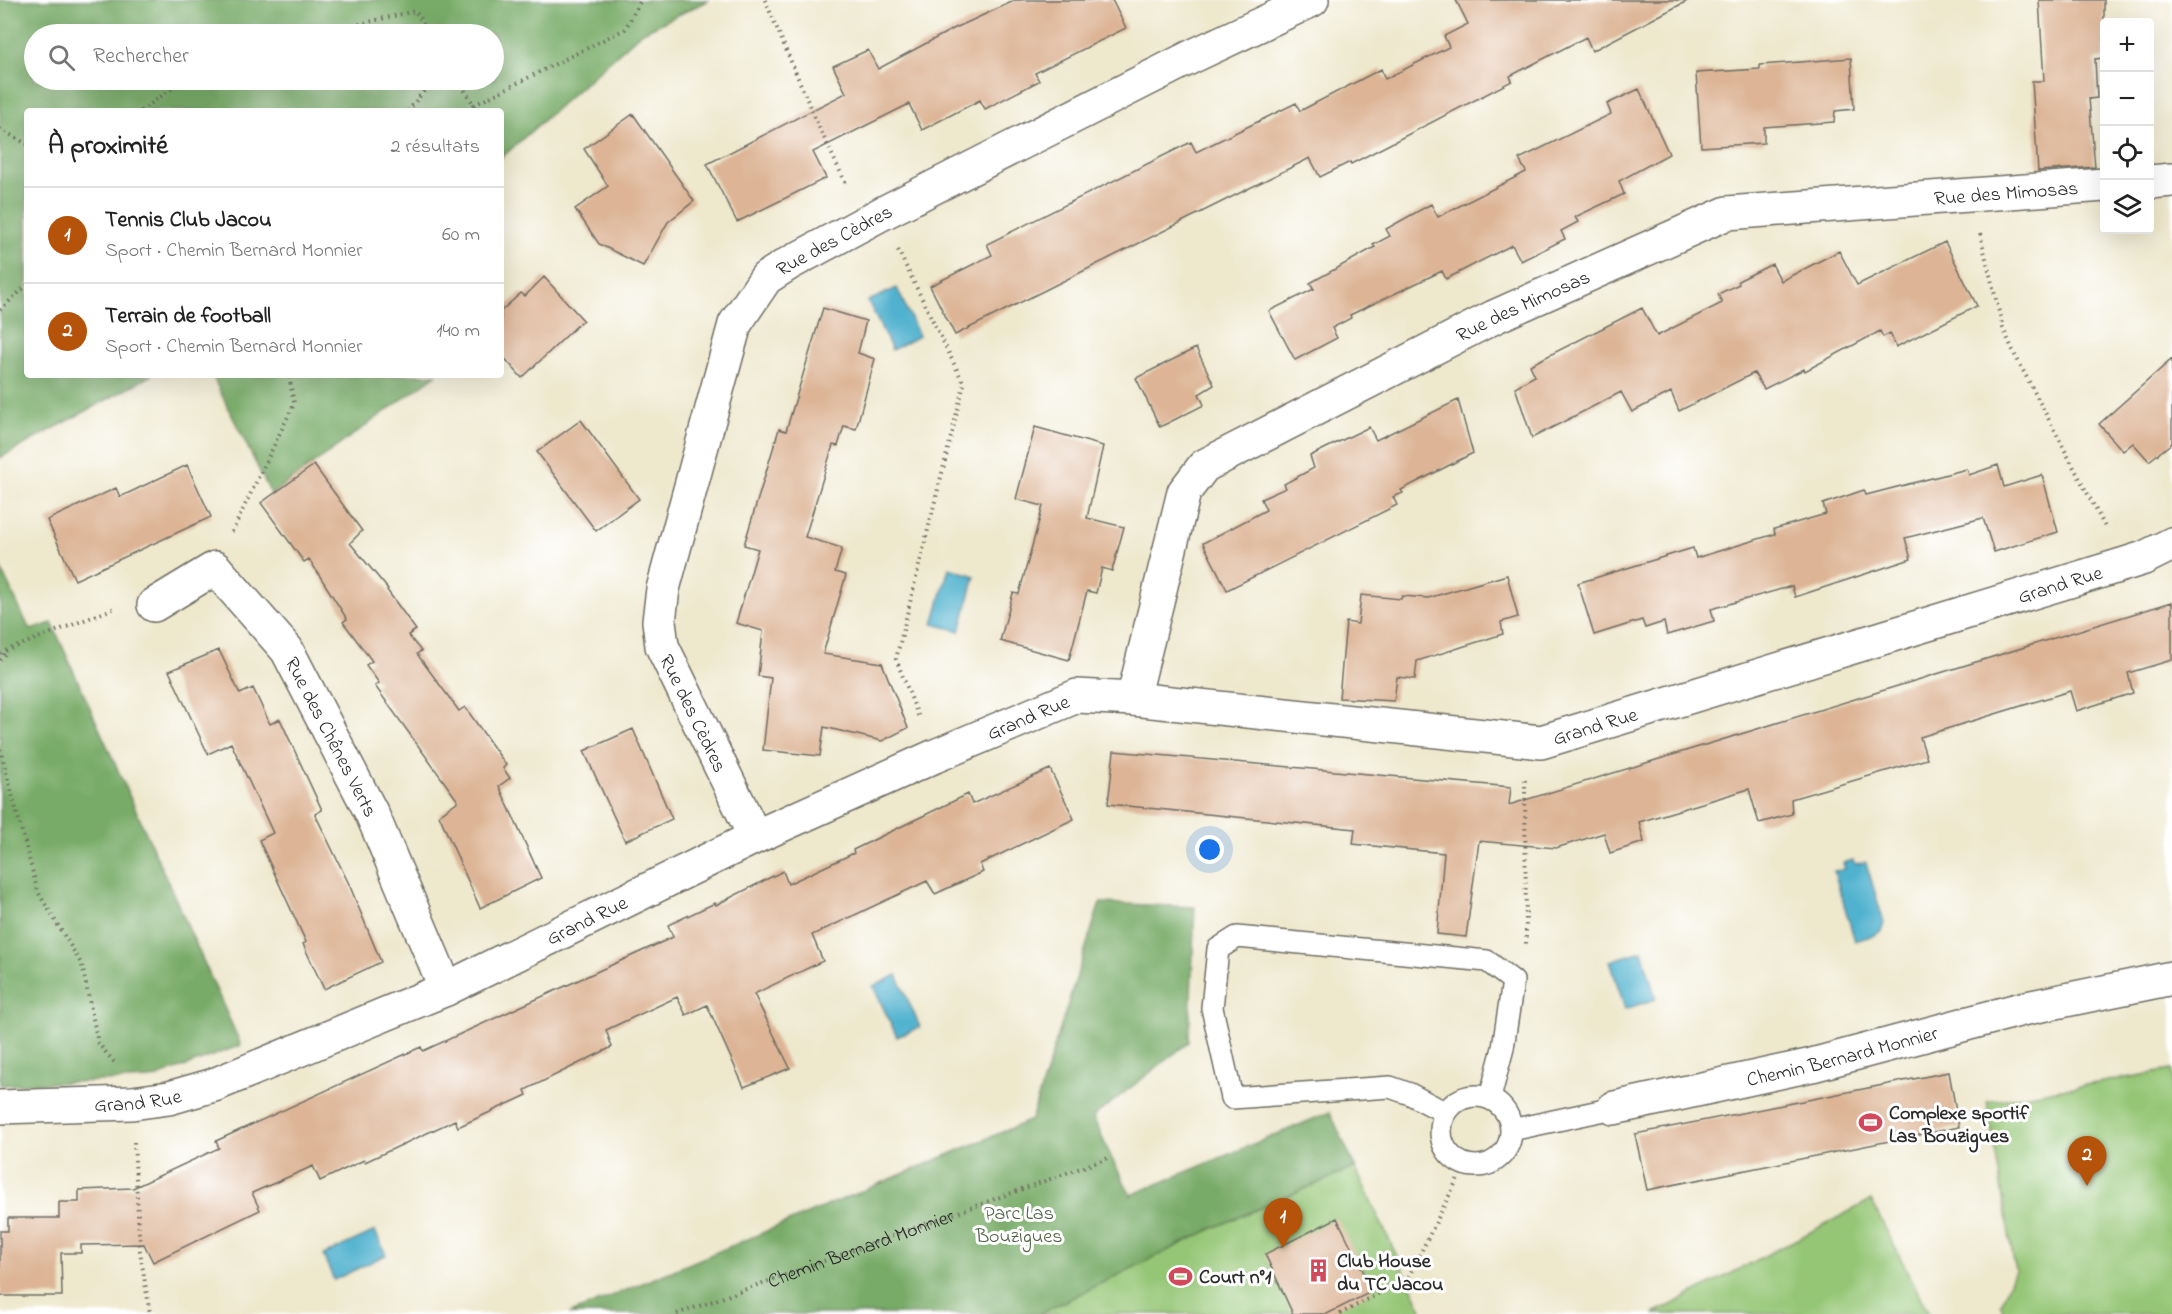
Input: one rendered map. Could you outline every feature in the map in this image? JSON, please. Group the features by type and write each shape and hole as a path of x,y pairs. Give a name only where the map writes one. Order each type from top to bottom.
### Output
{"street":[{"name":"Rue des Cèdres","path":"755,837 662,646 659,621 663,589 735,324 766,278 788,264 1193,56 1312,0"},
{"path":"2154,182 2172,180"},
{"name":"Rue des Mimosas","path":"1133,699 1184,492 1204,466 1494,317 1727,213 2100,185"},
{"name":"Grand Rue","path":"0,1107 132,1103 169,1098 214,1085 446,989 755,837 935,756 1077,696 1133,699 1541,742 2125,564 2144,558 2172,544"},
{"path":"154,605 215,567"},
{"name":"Rue des Chênes Verts","path":"215,567 287,650 372,814 446,989"},
{"name":"Chemin Bernard Monnier","path":"1614,1108 1812,1065 2022,1009 2172,978"}],"lane":[{"path":"1446,1113 1410,1094 1390,1087 1232,1098 1212,1008 1218,949 1237,937 1487,960 1513,981 1503,1048 1490,1098"},
{"path":"1478,1096 1490,1098 1501,1106 1508,1117 1511,1130 1510,1141 1505,1151 1487,1165 1465,1164 1454,1159 1446,1149 1441,1137 1441,1125 1446,1113 1454,1104 1465,1098 1478,1096"},
{"name":"Chemin Bernard Monnier","path":"1511,1130 1614,1108"}],"path":[{"path":"504,90 625,29 641,0"},
{"path":"765,0 817,123 964,384 896,659 935,756"},
{"path":"360,24 415,11 423,24"},
{"path":"145,108 170,90"},
{"path":"410,108 424,90"},
{"path":"465,90 474,105"},
{"path":"470,108 504,90"},
{"path":"0,129 24,142"},
{"path":"1970,195 2003,328 2020,365 2125,564"},
{"path":"0,310 24,288"},
{"path":"215,567 294,404 290,378"},
{"path":"0,653 122,606 154,605"},
{"path":"0,660 8,650"},
{"path":"1513,981 1527,943 1525,740"},
{"path":"0,749 38,892 82,965 98,1043 121,1070"},
{"path":"132,1103 140,1251 150,1314"},
{"name":"Chemin Bernard Monnier","path":"677,1314 1111,1157"},
{"path":"1340,1314 1408,1278 1465,1164"}],"green space":[{"path":"0,0 709,0 641,33 504,155 504,108 24,108 24,378 147,378 0,458"},
{"path":"213,378 432,378 271,494"},
{"path":"0,567 30,630 52,623 241,1045 152,1079 0,1085"},
{"name":"Parc Las Bouzigues","path":"1100,903 1195,907 1189,1042 1093,1117 1131,1195 1330,1112 1355,1167 1211,1229 1039,1314 569,1314 1031,1120"},
{"path":"2172,1070 2172,1314 2004,1314 2001,1304 2015,1270 1987,1102"},
{"path":"1355,1167 1424,1314 1039,1314 1211,1229"},
{"path":"1871,1200 1929,1314 1654,1314"}],"water":[{"path":"897,288 919,336 892,350 868,301"},
{"path":"949,568 975,576 960,631 933,624"},
{"path":"1853,860 1855,864 1866,862 1884,923 1881,931 1855,941 1834,871 1845,869 1843,863"},
{"path":"1642,951 1656,999 1625,1009 1610,961"},
{"path":"897,975 920,1027 897,1037 873,986"},
{"path":"375,1231 386,1255 334,1280 323,1255"}],"building":[{"path":"1016,0 1112,0 1126,28 1035,73 1039,81 985,109 980,100 922,130 909,104 813,152 826,178 737,222 707,164 846,93 833,66 868,50 878,69 953,29"},
{"path":"1456,0 1689,0 1592,51 1586,37 1510,76 1512,81 1351,164 1350,162 1320,177 1310,158 955,335 930,286 992,255 987,244 1191,142 1196,152 1296,103 1300,111 1381,69 1385,79 1449,47 1444,36 1468,24"},
{"path":"2039,0 2104,0 2104,18 2100,18 2100,58 2095,59 2097,98 2089,99 2095,167 2038,171 2032,81 2044,81"},
{"path":"1851,58 1854,109 1835,111 1834,122 1764,127 1764,143 1701,147 1696,73 1760,69 1760,65"},
{"path":"1639,89 1669,154 1619,181 1624,194 1575,217 1578,222 1561,231 1565,239 1521,261 1512,245 1446,279 1442,271 1350,315 1351,318 1332,328 1337,338 1295,360 1269,311 1314,289 1310,283 1375,247 1373,245 1390,236 1386,229 1431,204 1438,217 1526,172 1519,159 1611,114 1607,104"},
{"path":"633,114 694,201 668,222 643,266 599,244 575,209 608,186 584,149"},
{"path":"1945,242 1977,306 1896,347 1890,333 1883,337 1880,331 1805,371 1804,369 1764,389 1754,373 1679,411 1671,392 1632,412 1621,392 1532,438 1515,387 1535,376 1530,365 1642,308 1657,336 1722,303 1718,294 1772,264 1781,281 1839,251 1857,285"},
{"path":"544,277 583,320 522,378 504,357 504,308 521,293 525,296"},
{"path":"823,308 866,321 858,353 875,359 856,429 844,426 838,446 833,445 805,537 842,548 835,572 846,575 823,654 882,663 908,728 882,741 824,727 820,756 763,750 771,678 758,676 763,631 736,623 758,549 744,545 779,429 786,431"},
{"path":"1196,348 1214,385 1199,394 1204,405 1160,427 1136,378"},
{"path":"2172,359 2172,443 2149,461 2133,443 2123,451 2099,424"},
{"path":"1458,400 1473,453 1401,490 1403,493 1393,497 1397,505 1227,590 1203,543 1266,510 1261,499 1286,488 1284,484 1314,468 1310,456 1369,427 1376,440"},
{"path":"581,420 639,499 596,531 537,452"},
{"path":"1035,427 1103,446 1087,518 1124,527 1112,571 1102,568 1096,593 1087,591 1069,660 1000,641 1013,593 1019,594 1043,506 1016,499"},
{"path":"187,465 211,517 75,580 47,520 116,488 120,497"},
{"path":"314,465 362,531 350,543 388,589 416,630 408,635 421,651 417,654 459,711 465,707 506,765 503,768 510,778 499,786 541,878 480,908 439,815 458,801 375,686 379,683 366,665 372,661 343,622 347,619 309,559 304,562 261,503"},
{"path":"1998,465 2004,487 2042,475 2058,532 1994,552 1983,518 1905,538 1911,559 1795,597 1792,586 1711,609 1714,621 1667,635 1664,622 1645,628 1642,620 1594,635 1578,583 1693,548 1696,558 1775,534 1774,529 1826,514 1823,504 1864,490 1866,495 1967,469 1969,475"},
{"path":"1507,575 1518,617 1501,622 1503,634 1417,661 1415,679 1397,677 1394,701 1339,698 1346,622 1358,624 1361,595 1401,599 1402,596 1428,598"},
{"path":"2172,602 2172,660 2128,673 2133,693 2076,711 2070,691 1920,737 1927,759 1791,799 1792,814 1759,823 1749,789 1639,822 1644,842 1610,853 1604,833 1556,848 1479,841 1466,937 1437,934 1444,853 1353,844 1355,829 1108,804 1114,751 1511,787 1509,805"},
{"path":"219,650 240,694 253,688 270,724 280,719 322,810 315,814 349,884 381,962 324,989 303,944 306,942 259,840 273,833 231,743 208,754 169,671"},
{"path":"633,729 672,819 625,841 584,751"},
{"path":"1050,769 1074,819 980,864 983,872 935,894 927,881 812,935 823,961 754,994 790,1068 744,1087 707,1005 686,1015 677,997 606,1030 612,1047 525,1090 527,1095 458,1127 455,1120 320,1181 313,1166 252,1193 260,1210 153,1262 144,1244 81,1245 81,1253 61,1253 62,1296 0,1296 0,1231 8,1231 8,1218 59,1218 59,1202 79,1202 79,1190 133,1188 219,1148 216,1141 421,1047 423,1051 673,937 668,925 715,903 716,905 783,871 788,884 968,794 972,804"},
{"path":"1949,1072 1959,1127 1647,1190 1635,1134"},
{"path":"1337,1218 1373,1291 1327,1314 1293,1314 1265,1254"}],"place":[{"name":"Complexe sportif Las Bouzigues","path":"1871,1123"},
{"name":"Terrain de football","path":"2087,1186"},
{"name":"Tennis Club Jacou","path":"1283,1248"},
{"name":"Club House du TC Jacou","path":"1319,1271"},
{"name":"Court n°1","path":"1181,1276"}]}
